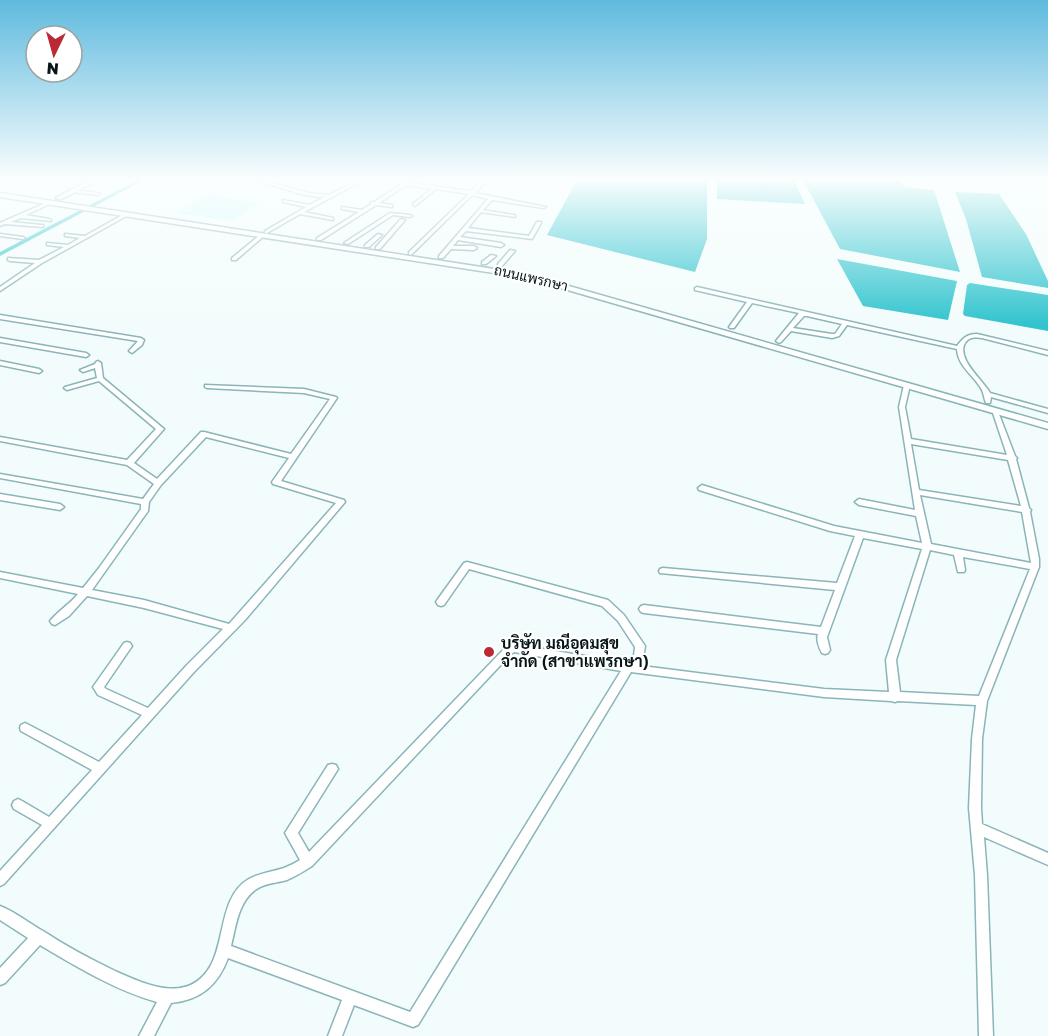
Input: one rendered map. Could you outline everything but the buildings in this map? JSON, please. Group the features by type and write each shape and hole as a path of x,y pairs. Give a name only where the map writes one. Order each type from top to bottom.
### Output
{"main road":[{"name":"ถนนแพรกษา","path":"231,228 500,265 570,281 732,327 907,385 1048,426"},
{"name":"ถนนแพรกษา","path":"235,228 527,276 987,398 1048,419"}],"street":[{"path":"0,288 40,262 101,228"},
{"path":"234,259 273,228"},
{"path":"319,239 335,228"},
{"path":"346,243 366,228"},
{"path":"378,248 396,228"},
{"path":"411,253 436,228"},
{"path":"441,257 465,229 530,238 536,228"},
{"path":"0,235 23,238"},
{"path":"67,235 84,237"},
{"path":"367,246 380,235"},
{"path":"456,238 501,245"},
{"path":"49,244 68,246"},
{"path":"449,247 474,248"},
{"path":"500,265 512,251"},
{"path":"484,263 493,256"},
{"path":"10,259 40,262"},
{"path":"0,281 10,282"},
{"path":"697,289 801,312"},
{"path":"732,327 751,301"},
{"path":"778,341 802,314 807,314 960,348"},
{"path":"0,317 141,340 132,351"},
{"path":"790,329 832,336 837,335 846,322"},
{"path":"1048,353 977,335 965,339 960,348 962,360 987,398 1048,411"},
{"path":"0,340 86,356"},
{"path":"0,363 39,371"},
{"path":"83,370 98,364 97,380"},
{"path":"67,388 97,380"},
{"path":"97,380 160,429 129,463"},
{"path":"895,698 891,660 927,546 915,492 902,407 907,385"},
{"path":"0,880 190,669 231,628 341,502 276,483 334,398 304,391 207,386"},
{"path":"986,1036 981,875 975,808 977,739 982,701 1035,567 1027,510 1013,458 995,411"},
{"path":"55,621 67,613 84,591 145,509 145,502 158,483 204,434 293,457"},
{"path":"0,439 129,463 158,483"},
{"path":"907,441 1013,458"},
{"path":"0,476 145,502"},
{"path":"702,488 833,529 1035,567"},
{"path":"915,492 1027,510"},
{"path":"0,497 60,507"},
{"path":"860,501 920,514"},
{"path":"825,650 822,637 860,534"},
{"path":"958,552 961,570"},
{"path":"225,950 413,1020 633,669 640,646 621,618 605,603 467,565 441,602"},
{"path":"663,571 841,587"},
{"path":"0,575 84,591 207,620 231,628"},
{"path":"644,609 824,631"},
{"path":"128,646 98,687 102,692 150,714"},
{"path":"0,912 38,937 140,990 160,995 195,991 216,971 225,950 231,916 240,897 261,880 288,873 308,862 507,652 520,648 633,669 824,693 982,701"},
{"path":"25,728 101,769"},
{"path":"308,862 291,833 332,769"},
{"path":"18,805 51,824"},
{"path":"977,828 1048,860"},
{"path":"0,978 38,937"},
{"path":"146,1036 168,995"},
{"path":"335,1036 350,997"}],"water":[{"path":"551,228 707,228 707,239 695,272 547,235"},
{"path":"829,228 946,228 960,272 840,249"},
{"path":"969,228 1022,228 1048,281 1048,288 982,277"},
{"path":"837,259 957,281 948,320 863,306"},
{"path":"970,283 1048,295 1048,331 965,316 963,314 967,285"}],"waterway":[{"path":"0,254 49,228"}],"place":[{"name":"บริษัท มณีอุดมสุข จำกัด (สาขาแพรกษา)","path":"489,652"}]}
